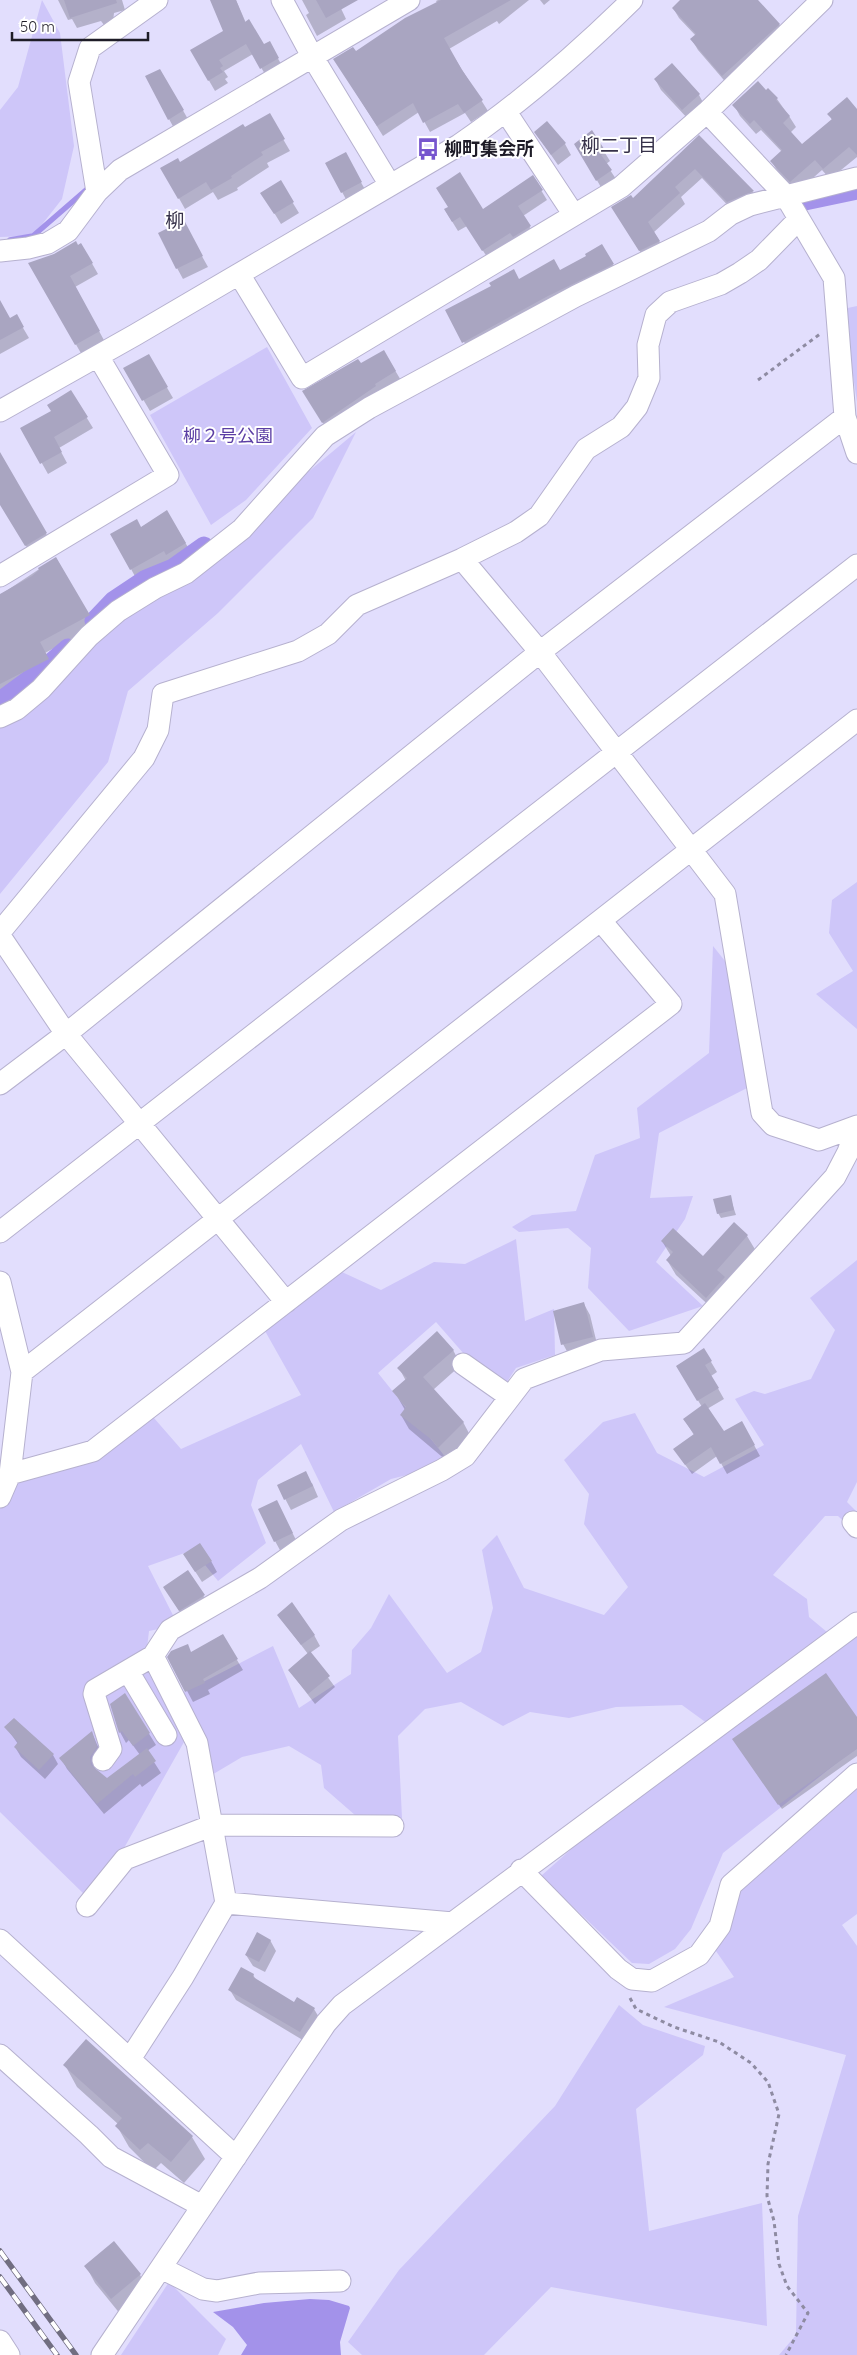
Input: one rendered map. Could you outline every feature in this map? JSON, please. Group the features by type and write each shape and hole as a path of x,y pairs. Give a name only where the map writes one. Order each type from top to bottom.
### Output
{"street":[{"path":"282,0 312,56 390,185"},
{"path":"0,251 28,248 48,243 68,231 97,192 120,170 409,0"},
{"path":"239,274 302,378 621,187 707,112 822,0"},
{"path":"97,192 79,82 90,48 147,3"},
{"path":"0,411 98,356 459,145 506,112 552,75 623,3"},
{"path":"506,112 574,215"},
{"path":"707,112 786,195 834,278 836,322 846,417 857,453"},
{"path":"0,718 17,709 41,689 89,636 118,611 155,588 186,573 242,529 325,436 369,408 576,296 709,231 731,214 750,204 857,178"},
{"path":"0,932 144,758 158,730 163,694 298,651 328,634 357,605 462,559 516,532 539,516 586,449 621,427 637,407 649,378 648,345 656,314 670,302 721,284 740,274 759,260 799,219"},
{"path":"0,576 168,475 98,356"},
{"path":"0,1084 66,1034 540,652 846,417"},
{"path":"462,559 540,652 692,848 725,894 762,1113 773,1125 819,1140 857,1126"},
{"path":"0,1232 140,1125 616,751 857,565"},
{"path":"22,1372 857,720"},
{"path":"10,1474 93,1451 671,1004 601,921"},
{"path":"0,936 66,1034 286,1302"},
{"path":"102,1760 111,1749 94,1694 96,1690 153,1656 170,1630 260,1578 341,1520 442,1470 465,1456 524,1380 601,1350 684,1343 834,1177 848,1152 857,1126"},
{"path":"0,1282 22,1372 10,1474 0,1497"},
{"path":"463,1364 510,1397"},
{"path":"102,2355 326,2023 342,2005 521,1870 560,1844 857,1623"},
{"path":"130,2059 183,1976 226,1903 197,1743 153,1656"},
{"path":"128,1671 166,1735"},
{"path":"521,1870 618,1969 632,1979 652,1981 699,1954 720,1926 731,1885 857,1774"},
{"path":"86,1906 125,1858 213,1825 393,1826"},
{"path":"226,1903 453,1923"},
{"path":"0,1940 236,2157"},
{"path":"0,2056 89,2134 111,2157 202,2206"},
{"path":"161,2268 203,2289 217,2291 259,2283 340,2281"},
{"path":"0,2342 9,2355"}],"path":[{"path":"758,380 836,322"},
{"path":"632,1979 629,1996 636,2009 674,2027 719,2042 751,2063 768,2082 779,2114 768,2164 767,2196 774,2221 779,2264 787,2286 808,2313 786,2355"}],"green space":[{"path":"42,0 60,33 74,146 62,199 33,236 0,237 0,110 18,87"},
{"path":"857,306 857,402 843,309"},
{"name":"柳２号公園","path":"267,347 312,428 246,500 211,525 150,415"},
{"path":"356,432 313,518 218,613 128,691 108,762 0,894 0,715 108,619 210,554"},
{"path":"857,882 857,1029 816,994 853,971 829,933 832,900"},
{"path":"713,946 729,966 749,1087 659,1133 650,1198 693,1196 685,1219 656,1262 703,1306 629,1331 588,1288 591,1248 568,1228 519,1232 512,1227 532,1215 576,1211 595,1155 640,1138 637,1108 709,1053"},
{"path":"516,1239 525,1321 554,1309 555,1355 516,1368 499,1394 436,1322 378,1373 451,1464 391,1479 334,1512 301,1444 258,1480 251,1505 266,1543 218,1581 193,1550 148,1566 178,1625 149,1631 145,1665 184,1742 115,1864 87,1897 0,1812 0,1496 10,1474 95,1462 147,1410 181,1449 301,1395 260,1322 331,1267 381,1290 434,1262 465,1264"},
{"path":"857,1260 857,1482 847,1502 857,1512 857,1534 838,1516 825,1516 773,1575 807,1599 809,1617 827,1632 715,1729 682,1705 616,1707 569,1718 530,1712 503,1726 461,1702 425,1709 398,1736 402,1818 371,1829 324,1788 321,1765 289,1746 242,1757 205,1779 178,1695 273,1646 299,1708 351,1674 352,1650 371,1628 389,1594 447,1673 481,1652 493,1608 482,1550 497,1535 524,1588 604,1615 628,1587 584,1524 589,1494 564,1460 603,1422 635,1413 657,1453 704,1477 764,1445 735,1399 754,1391 765,1394 811,1379 835,1330 810,1298"},
{"path":"857,1631 857,1747 723,1853 691,1929 675,1949 649,1964 632,1963 541,1876 586,1836"},
{"path":"857,1788 857,1914 842,1925 857,1946 857,2355 779,2355 796,2335 798,2216 846,2055 664,2007 734,1977 709,1941 730,1888"},
{"path":"619,2005 643,2025 705,2046 703,2055 636,2109 649,2231 762,2203 767,2326 551,2287 484,2355 362,2355 348,2342 399,2270 555,2106"},
{"path":"169,2282 226,2339 218,2355 121,2355"}],"shaded area":[{"path":"310,2299 329,2300 349,2306 340,2342 341,2355 241,2355 247,2345 233,2327 213,2312 264,2303"}],"building":[{"path":"64,0 116,0 117,3 70,18"},
{"path":"210,0 236,0 245,22 249,19 264,44 270,41 279,58 260,69 246,44 219,60 223,66 220,68 223,72 208,81 190,50 223,31"},
{"path":"316,0 358,0 326,18"},
{"path":"441,0 511,0 444,38 462,70 483,100 464,113 458,104 423,123 413,103 377,126 333,59 353,47 356,51 405,18"},
{"path":"680,0 758,0 780,24 722,76 690,39 696,34 672,8"},
{"path":"672,63 700,94 682,110 654,79"},
{"path":"160,69 184,110 168,120 145,76"},
{"path":"758,81 766,90 768,88 778,98 776,100 790,116 783,123 802,144 832,119 827,114 847,97 857,109 857,155 849,147 823,169 815,160 790,182 770,161 782,150 754,120 750,124 732,105"},
{"path":"270,113 285,139 261,152 263,155 231,176 232,178 211,190 206,182 178,199 160,168 178,158 180,162 243,124 245,127"},
{"path":"547,121 566,143 551,155 534,132"},
{"path":"592,130 606,152 601,155 612,170 596,181 574,144"},
{"path":"699,135 754,191 727,202 695,169 675,187 680,193 648,222 660,241 639,251 611,207 631,195 633,198"},
{"path":"346,152 362,182 341,193 325,163"},
{"path":"460,172 483,209 533,175 543,190 518,206 531,226 513,237 510,233 482,251 460,217 452,222 444,209 448,207 436,188"},
{"path":"281,180 294,202 274,214 260,193"},
{"path":"184,220 203,256 176,269 158,233"},
{"path":"76,241 78,245 81,243 93,263 70,276 100,331 75,345 28,263 54,254"},
{"path":"602,244 614,264 548,296 462,343 445,310 491,286 489,283 514,269 519,279 554,259 560,270 586,256 585,254"},
{"path":"0,300 10,318 17,314 24,327 0,340"},
{"path":"384,350 396,371 322,423 302,391 358,359 361,363"},
{"path":"149,354 168,387 142,401 123,368"},
{"path":"71,390 88,417 54,437 62,452 40,464 20,428 51,411 47,405"},
{"path":"0,452 47,533 25,546 0,505"},
{"path":"167,510 186,543 166,555 164,551 130,570 110,534 137,519 141,527"},
{"path":"56,557 90,615 40,642 49,659 0,684 0,594 32,576 39,570 38,568"},
{"path":"731,1195 734,1210 717,1214 713,1199"},
{"path":"734,1222 748,1235 717,1270 725,1277 706,1298 666,1260 673,1252 661,1241 673,1228 703,1256"},
{"path":"584,1302 593,1337 561,1345 553,1311"},
{"path":"437,1331 454,1350 423,1377 464,1422 438,1448 432,1440 400,1415 406,1407 392,1391 407,1378 397,1368"},
{"path":"704,1348 712,1361 705,1365 719,1388 697,1401 676,1366"},
{"path":"705,1403 724,1431 742,1421 755,1445 720,1464 711,1447 685,1465 673,1449 694,1434 683,1419"},
{"path":"306,1471 313,1486 284,1500 277,1485"},
{"path":"277,1500 293,1533 274,1542 258,1509"},
{"path":"200,1543 212,1561 195,1572 183,1554"},
{"path":"188,1570 205,1595 179,1611 163,1587"},
{"path":"292,1602 315,1635 301,1645 277,1615"},
{"path":"223,1634 238,1659 203,1679 205,1683 185,1692 167,1657 171,1651 188,1644 191,1652"},
{"path":"310,1651 330,1676 308,1694 288,1670"},
{"path":"826,1673 857,1717 857,1749 778,1805 732,1739"},
{"path":"125,1693 150,1733 133,1746 122,1731 119,1733 110,1704"},
{"path":"14,1718 54,1754 39,1770 14,1747 18,1742 4,1727"},
{"path":"92,1731 97,1747 90,1757 91,1765 107,1778 147,1748 156,1761 135,1777 133,1774 97,1804 59,1758"},
{"path":"257,1932 271,1940 259,1962 245,1955"},
{"path":"241,1967 254,1974 253,1977 294,2002 297,1997 315,2008 300,2032 228,1990"},
{"path":"86,2039 193,2136 171,2162 148,2143 140,2150 115,2126 122,2118 63,2065"},
{"path":"114,2241 141,2274 111,2299 84,2266"}],"waterway":[{"path":"10,240 33,236 86,190"},
{"path":"805,201 857,190"},
{"path":"94,621 113,601 146,579 173,568 204,546"},
{"path":"0,701 41,671 68,648"}],"railway":[{"path":"0,2251 76,2355"},
{"path":"0,2277 57,2355"}],"place":[{"name":"柳町集会所","path":"428,149"}],"district":[{"name":"柳二丁目","path":"619,145"},
{"name":"柳","path":"175,220"}]}
